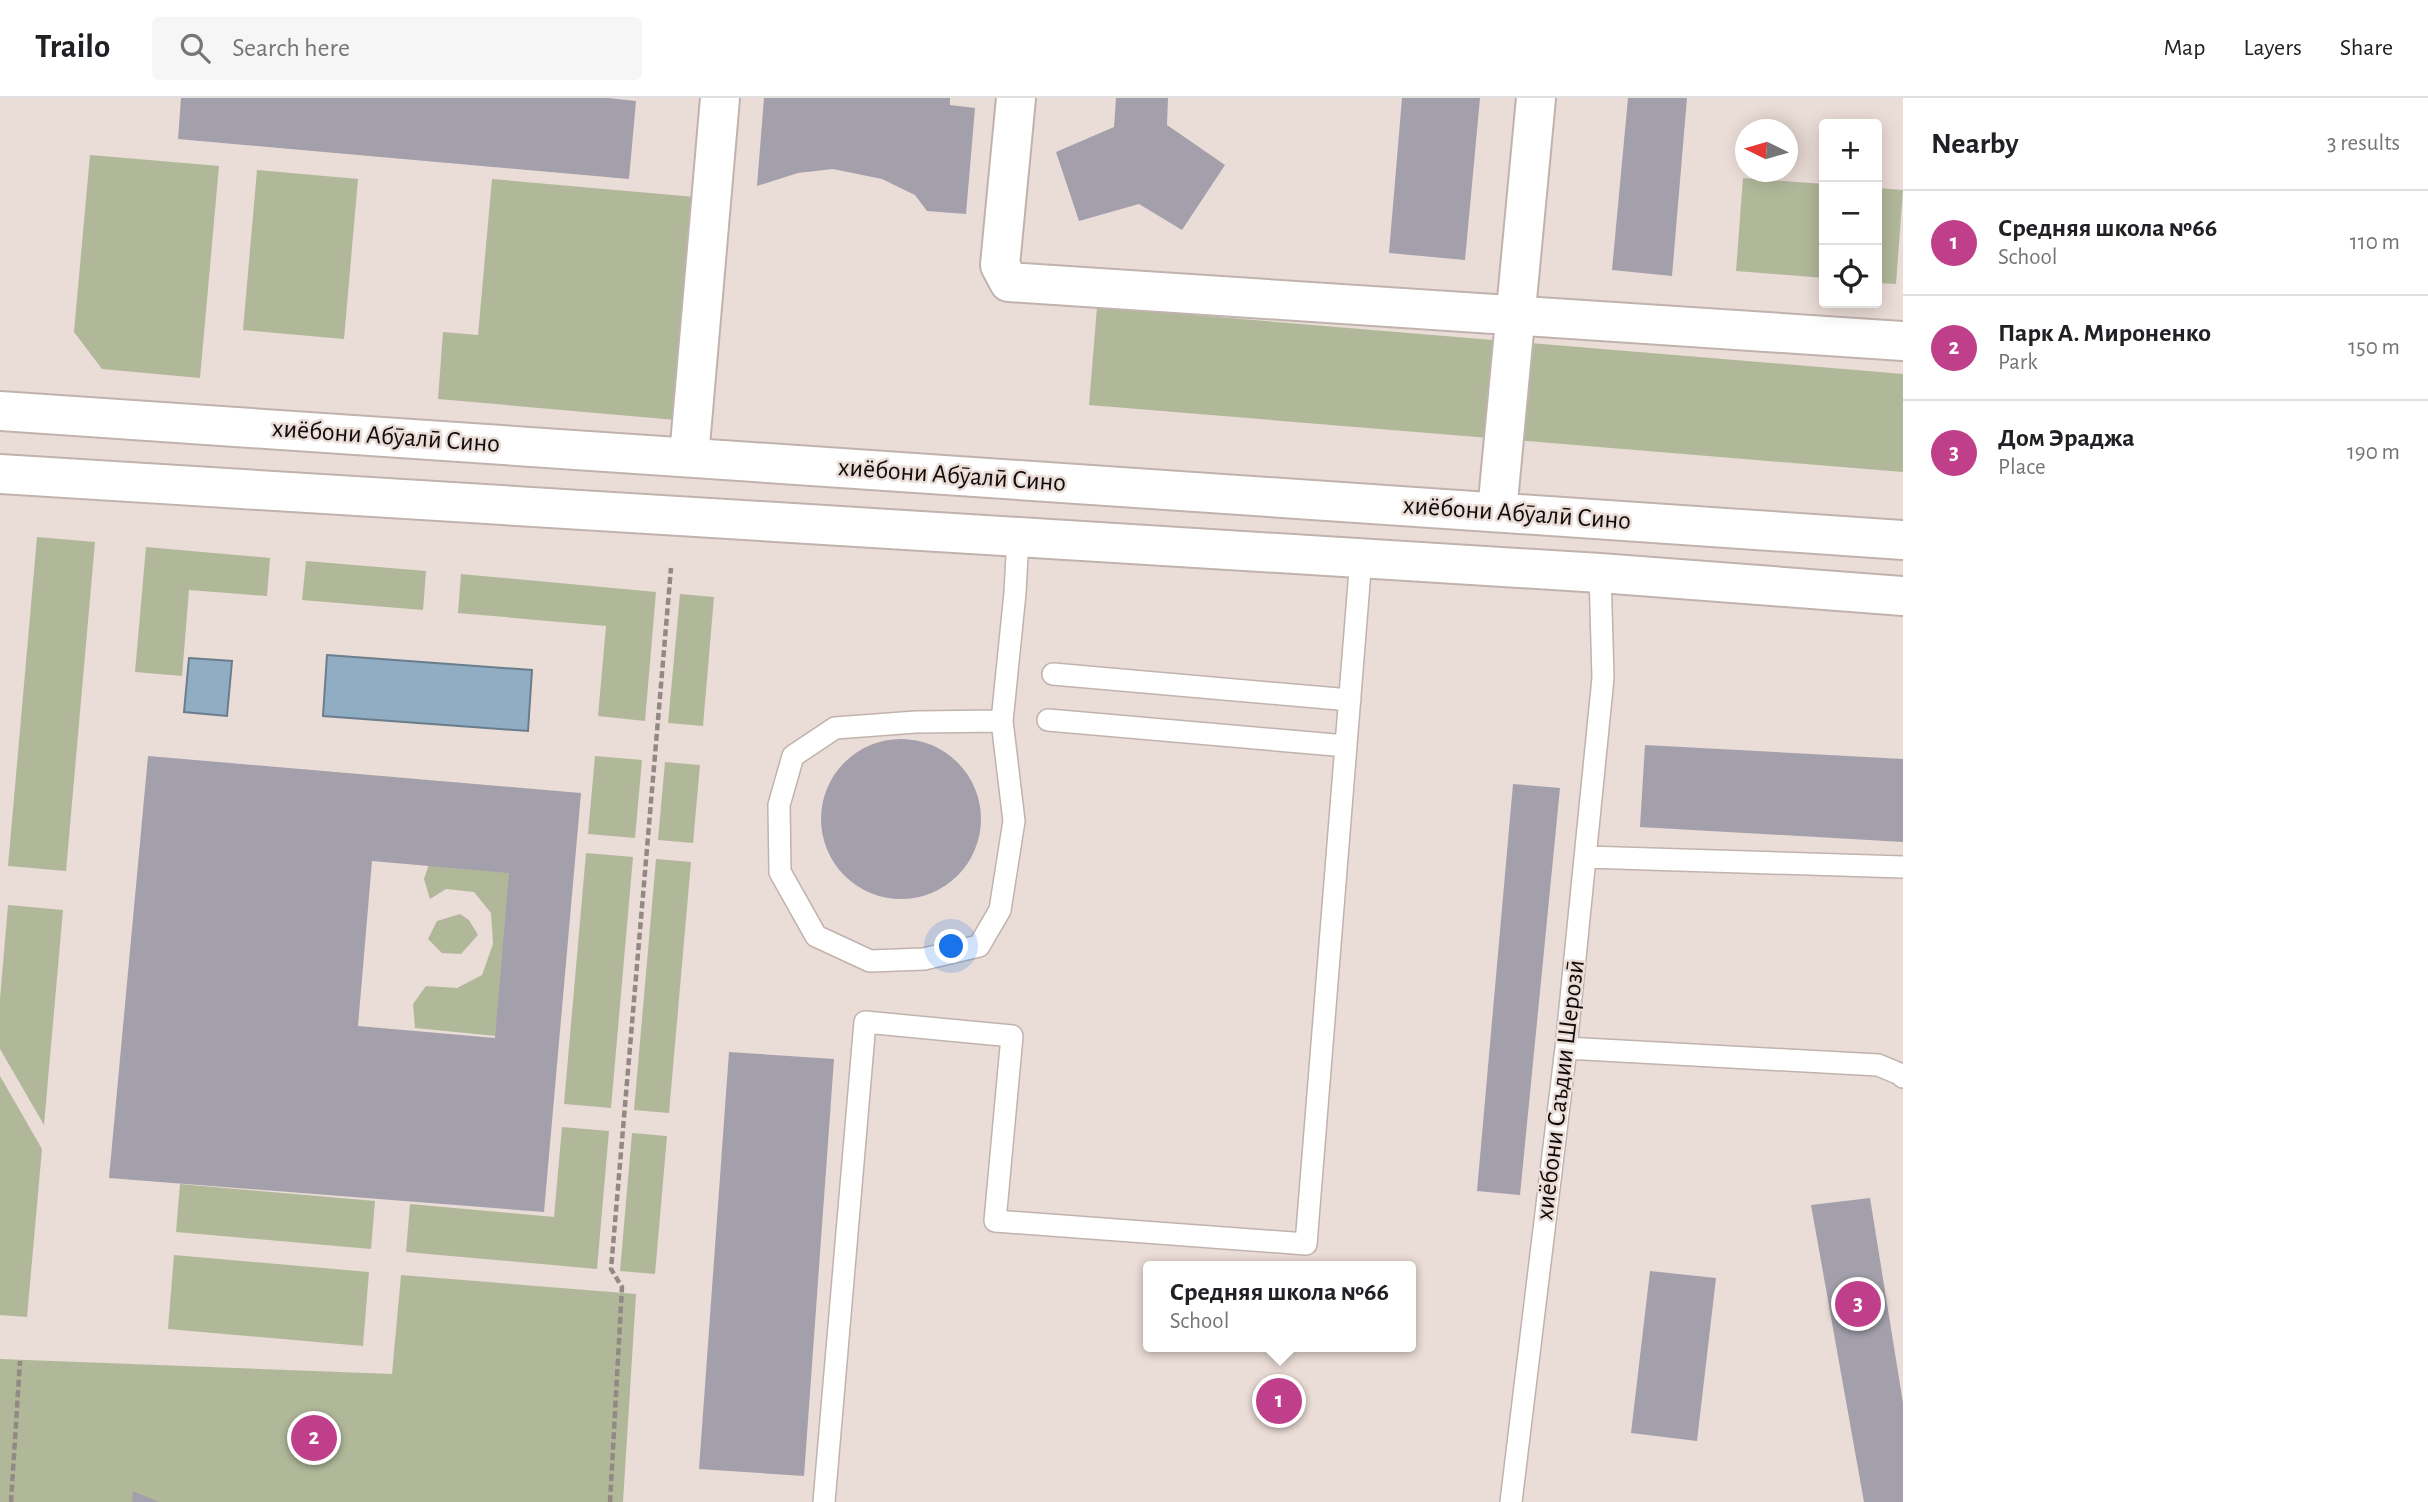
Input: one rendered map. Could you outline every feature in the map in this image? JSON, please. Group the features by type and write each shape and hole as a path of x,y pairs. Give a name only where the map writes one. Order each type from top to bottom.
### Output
{"main road":[{"path":"689,457 720,98"},
{"path":"1016,98 1000,265 1009,282 1903,341"},
{"path":"1497,512 1536,98"},
{"name":"хиёбони Абӯалӣ Сино","path":"0,411 1903,540"},
{"name":"хиёбони Абӯалӣ Сино","path":"0,474 1600,573 1903,596"}],"lane":[{"path":"1002,721 916,722 835,728 793,755 779,805 780,872 816,936 870,961 924,960 979,946 1000,910 1014,821 1002,721 1015,593 1017,537"},
{"path":"824,1502 864,1022 1013,1036 995,1221 1306,1244 1361,558"},
{"name":"хиёбони Саъдии Шерозӣ","path":"1511,1502 1566,1048 1586,857 1603,678 1600,573"},
{"path":"1053,674 1350,700"},
{"path":"1048,720 1346,746"},
{"path":"1586,857 1903,867"},
{"path":"1566,1048 1878,1065 1903,1077"}],"path":[{"path":"610,1502 622,1287 611,1269 671,568"},
{"path":"11,1502 20,1361"}],"green space":[{"path":"90,155 219,166 200,378 102,369 74,332"},
{"path":"257,170 358,179 344,339 243,330"},
{"path":"492,179 695,197 676,420 438,399 443,332 478,335"},
{"path":"1743,182 1819,184 1819,278 1736,271"},
{"path":"1882,188 1903,190 1896,284 1882,283"},
{"path":"1097,307 1903,374 1903,472 1089,405"},
{"path":"37,537 95,542 66,871 8,866"},
{"path":"146,547 270,558 267,596 189,590 182,676 135,672"},
{"path":"306,561 426,571 423,610 302,600"},
{"path":"461,574 656,592 645,721 598,716 606,626 458,613"},
{"path":"680,594 714,597 703,726 668,723"},
{"path":"595,756 642,760 635,838 588,834"},
{"path":"665,762 700,765 693,843 658,840"},
{"path":"586,853 633,857 611,1108 564,1104"},
{"path":"656,859 691,862 669,1113 634,1110"},
{"path":"429,864 511,871 496,1036 415,1028 413,1004 426,986 457,988 482,975 493,944 491,913 474,892 446,889 430,899 424,879"},
{"path":"8,905 63,910 44,1125 0,1049 0,999"},
{"path":"460,914 469,920 478,935 461,954 442,953 428,939 437,921"},
{"path":"0,1076 42,1149 27,1317 0,1315"},
{"path":"562,1127 609,1131 597,1269 406,1252 410,1204 554,1217"},
{"path":"632,1133 667,1136 655,1274 620,1271"},
{"path":"180,1184 375,1201 371,1249 176,1232"},
{"path":"174,1255 369,1272 363,1346 168,1329"},
{"path":"401,1275 636,1294 623,1502 0,1502 0,1359 392,1374"}],"water":[{"path":"327,655 532,670 528,731 323,716"},
{"path":"189,658 232,661 227,716 184,712"}],"building":[{"path":"181,98 608,98 636,101 629,179 178,139"},
{"path":"764,98 950,98 950,105 975,108 966,214 927,211 915,195 882,179 833,169 798,173 757,186"},
{"path":"1116,98 1168,98 1167,125 1225,165 1182,230 1139,204 1079,221 1056,152 1114,127"},
{"path":"1402,98 1480,98 1465,260 1389,253"},
{"path":"1628,98 1687,98 1672,276 1612,270"},
{"path":"901,739 931,745 957,763 975,789 981,819 975,849 957,875 931,893 901,899 871,893 845,875 827,849 821,819 827,789 845,763 871,745"},
{"path":"1645,745 1903,759 1903,842 1640,827"},
{"path":"148,756 581,793 544,1212 109,1178","holes":["372,861 509,873 495,1038 358,1026"]},
{"path":"1513,784 1560,788 1520,1195 1477,1191"},
{"path":"729,1052 834,1059 804,1476 699,1469"},
{"path":"1870,1198 1903,1403 1903,1502 1864,1502 1811,1205"},
{"path":"1650,1271 1716,1278 1697,1441 1631,1433"},
{"path":"133,1491 159,1502 132,1502"}],"place":[{"name":"Дом Эраджа","path":"1858,1304"},
{"name":"Средняя школа №66","path":"1279,1401"},
{"name":"Парк А. Мироненко","path":"314,1438"}]}
